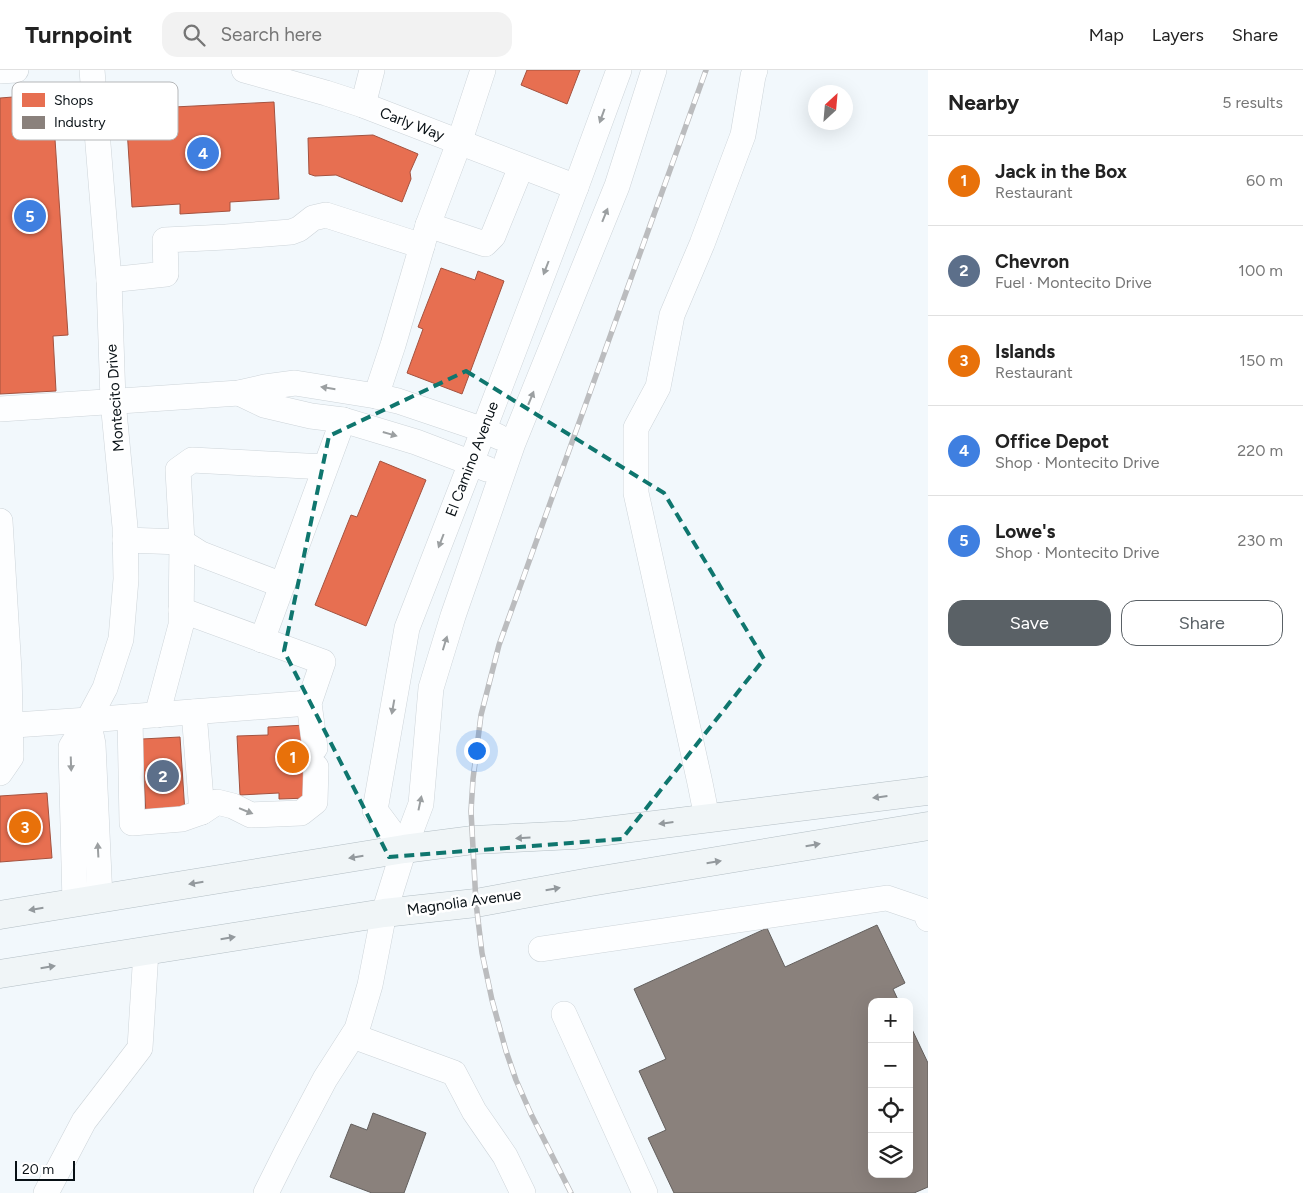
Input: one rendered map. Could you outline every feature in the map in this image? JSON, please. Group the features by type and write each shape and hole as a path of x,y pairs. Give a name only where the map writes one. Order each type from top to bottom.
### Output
{"main road":[{"path":"0,915 404,849 473,840 574,835 928,791"},
{"name":"Magnolia Avenue","path":"0,974 384,913 476,903 590,882 928,826"}],"street":[{"path":"0,71 16,70"},
{"name":"Carly Way","path":"244,70 363,105 576,187"},
{"path":"363,105 372,70"},
{"path":"376,396 425,236 483,70"},
{"name":"El Camino Avenue","path":"404,849 375,810 407,628 484,430 619,70"},
{"path":"266,1193 325,1079 358,1029 370,984 384,913 404,849 421,804 431,688 453,616 512,443 617,186 654,70"},
{"path":"706,818 700,783 636,493 636,428 658,388 672,315 702,244 743,135 755,70"},
{"name":"Montecito Drive","path":"88,901 71,747 105,688 121,639 126,579 125,526 113,401 109,280 98,140"},
{"path":"109,280 166,274 165,240 291,232 300,229 314,218 326,215 425,236 485,244 493,236 521,167"},
{"path":"0,409 239,394 265,387 294,383 398,401 484,430 512,443"},
{"path":"239,394 264,405 311,416 343,420 416,442 501,475"},
{"path":"262,640 343,420"},
{"path":"157,715 181,624 182,542 178,470 192,460 326,467"},
{"path":"0,521 9,671 5,725 11,757 0,773"},
{"path":"125,540 182,542 201,554 282,585"},
{"path":"130,717 132,823 182,819 202,812 217,802 233,806 251,815 301,812 315,802 315,757 309,703 323,662 181,610"},
{"path":"5,725 309,703"},
{"path":"194,712 202,812"},
{"path":"88,720 93,744 95,790 88,901"},
{"path":"95,790 132,789"},
{"path":"541,949 887,898 925,911 928,919"},
{"path":"46,1193 84,1121 140,1048 146,951"},
{"path":"564,1014 645,1193"},
{"path":"354,1036 454,1073 474,1111 505,1156 523,1193"}],"highlighted area":[{"path":"466,371 664,493 764,659 622,839 389,857 284,651 329,436"}],"building: Shops":[{"path":"527,70 580,70 567,104 521,85"},
{"path":"12,97 12,140 55,140 68,335 53,336 56,391 0,394 0,98"},
{"path":"274,102 279,199 230,202 230,211 180,214 180,204 132,207 128,140 178,140 178,107"},
{"path":"373,135 418,154 410,172 411,179 402,202 336,175 315,176 309,174 308,138"},
{"path":"441,268 475,280 478,271 504,281 462,394 407,373 423,329 418,327"},
{"path":"380,461 426,480 366,626 315,605 351,515 357,517"},
{"path":"306,725 324,766 308,798 279,799 279,793 240,795 237,736 268,735 268,727"},
{"path":"180,737 185,813 146,815 142,739"},
{"path":"47,793 52,858 0,862 0,796"}],"building: Industry":[{"path":"877,925 905,983 893,989 897,998 868,998 868,1178 913,1178 913,1031 928,1063 928,1187 914,1193 674,1193 648,1138 666,1130 639,1071 666,1059 634,989 767,928 785,967"},
{"path":"373,1113 426,1133 404,1193 372,1193 330,1177 351,1124 367,1130"}],"railway":[{"path":"571,1193 516,1080 492,1000 482,953 476,903 471,811 473,779 481,715 499,645 706,70"}],"place":[{"name":"Office Depot","path":"203,153"},
{"name":"Lowe's","path":"30,216"},
{"name":"Jack in the Box","path":"293,757"},
{"name":"Chevron","path":"163,776"},
{"name":"Islands","path":"25,827"}]}
